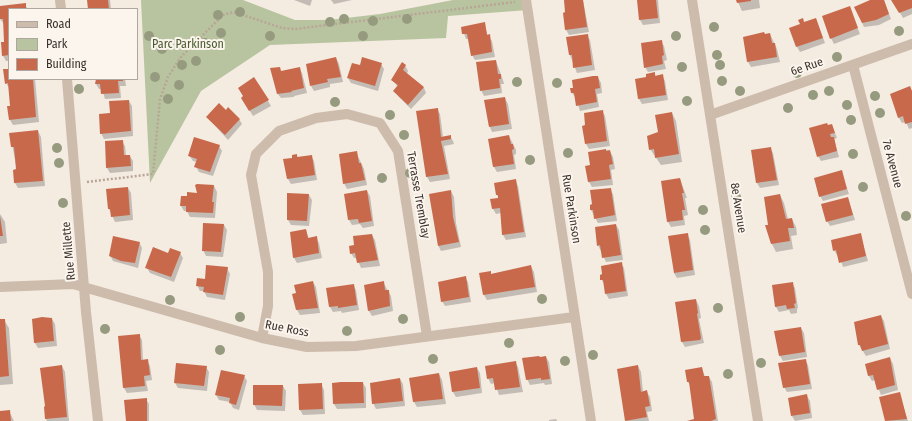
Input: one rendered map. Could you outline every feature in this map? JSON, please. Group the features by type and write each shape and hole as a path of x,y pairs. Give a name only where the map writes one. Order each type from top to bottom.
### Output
{"street":[{"name":"8e Avenue","path":"692,0 758,421"},
{"name":"Rue Parkinson","path":"522,1 591,421"},
{"name":"6e Rue","path":"710,115 912,44"},
{"name":"7e Avenue","path":"853,65 912,294"},
{"name":"Rue Millette","path":"67,80 77,184 86,312 98,421"},
{"name":"Terrasse Tremblay","path":"262,338 268,306 268,272 251,175 256,154 279,131 316,118 347,114 380,123 398,150 427,336"},
{"name":"Rue Ross","path":"0,287 66,283 85,287 262,338 307,347 356,346 574,317"}],"path":[{"path":"77,184 153,174 160,100 168,77 180,58 224,15 234,12 282,28 295,29 522,1"}],"green space":[{"name":"Parc Parkinson","path":"141,0 243,0 295,20 329,20 380,14 453,0 526,0 528,10 448,16 446,38 270,45 201,91 150,183"}],"building":[{"path":"87,0 108,0 109,8 88,8"},
{"path":"564,0 583,0 587,27 565,30 563,13 565,12"},
{"path":"637,0 656,0 658,18 639,20"},
{"path":"736,0 751,0 751,1 737,3"},
{"path":"870,0 884,0 889,14 876,20 862,23 854,7"},
{"path":"891,0 912,0 912,8 899,13"},
{"path":"26,3 26,8 8,8 8,55 2,56 1,42 4,42 3,19 0,19 0,6"},
{"path":"850,6 858,28 830,39 822,16"},
{"path":"803,18 804,22 816,18 823,38 796,47 789,28 800,24 798,20"},
{"path":"485,22 487,35 490,34 492,52 471,56 467,34 462,34 461,27"},
{"path":"764,32 765,34 770,33 772,43 775,43 777,57 747,62 743,37"},
{"path":"588,34 592,65 573,68 572,55 569,55 566,37"},
{"path":"662,40 664,55 662,56 663,64 644,68 641,43"},
{"path":"336,57 341,77 327,79 328,82 310,86 306,64"},
{"path":"362,57 382,63 375,86 347,78 352,63 360,65"},
{"path":"496,60 498,74 501,74 501,79 499,79 500,88 480,91 476,62"},
{"path":"402,62 406,65 403,70 424,87 408,105 393,91 398,85 391,80"},
{"path":"280,67 281,71 300,67 304,88 291,91 292,92 277,94 270,68"},
{"path":"3,69 8,69 8,80 33,80 36,117 9,120 7,106 10,106 8,83 5,84"},
{"path":"655,72 655,76 663,74 666,95 638,99 635,79 646,77 646,74"},
{"path":"598,76 600,88 595,89 597,102 576,106 574,93 571,93 570,88 573,88 572,80"},
{"path":"254,77 269,100 249,111 241,98 243,96 238,88"},
{"path":"96,80 123,80 118,81 119,93 101,94 100,84 95,84"},
{"path":"910,86 912,91 912,122 905,124 903,116 898,118 890,94"},
{"path":"505,97 509,124 489,127 484,100"},
{"path":"129,100 131,131 100,134 99,114 110,113 109,101"},
{"path":"219,103 226,110 228,107 240,119 225,135 206,117"},
{"path":"438,108 441,137 451,135 451,139 441,141 448,174 426,177 416,111"},
{"path":"603,110 607,141 585,144 582,126 585,125 584,113"},
{"path":"672,112 679,154 655,158 654,149 649,150 647,136 658,132 655,115"},
{"path":"827,123 828,125 832,124 835,133 830,134 831,137 834,137 837,151 817,157 809,128"},
{"path":"38,130 43,181 14,183 13,170 16,169 14,147 11,147 9,133"},
{"path":"509,135 514,149 512,150 514,164 493,167 488,139"},
{"path":"194,137 220,145 210,172 194,167 197,159 188,156"},
{"path":"123,140 124,155 130,155 131,166 106,168 105,141"},
{"path":"771,147 777,180 756,183 751,150"},
{"path":"606,149 606,151 610,150 613,164 609,165 611,179 588,182 585,166 590,165 588,152"},
{"path":"357,151 359,163 361,163 365,180 343,184 339,154"},
{"path":"297,154 297,157 312,155 315,175 287,179 283,159 292,158 292,155"},
{"path":"842,170 847,189 819,197 814,178"},
{"path":"680,178 684,193 682,193 685,210 682,210 683,220 667,222 661,181"},
{"path":"516,179 524,232 502,235 500,208 492,209 490,199 498,198 494,183"},
{"path":"195,185 214,185 212,202 214,202 213,213 186,212 186,206 180,206 181,196 187,196 187,192 197,193"},
{"path":"128,187 130,215 111,217 110,209 108,209 106,189"},
{"path":"611,188 615,215 594,219 593,210 590,210 590,205 592,204 590,190"},
{"path":"367,190 372,221 359,223 358,219 348,220 344,194"},
{"path":"451,190 453,217 459,242 438,246 429,194"},
{"path":"287,193 309,194 307,221 287,220"},
{"path":"780,194 786,219 792,218 794,228 788,228 790,241 771,244 765,225 768,225 764,197"},
{"path":"848,197 853,215 826,222 821,204"},
{"path":"0,216 3,236 0,236"},
{"path":"203,223 224,224 221,252 202,251"},
{"path":"616,224 621,255 602,258 600,245 597,246 595,227"},
{"path":"306,229 308,238 317,236 319,253 293,258 290,232"},
{"path":"688,233 693,270 674,273 668,236"},
{"path":"861,233 866,256 839,263 836,250 833,251 831,240"},
{"path":"372,234 378,260 357,263 355,253 350,254 349,246 354,245 353,236"},
{"path":"113,236 140,242 135,263 121,261 109,256"},
{"path":"153,247 168,253 170,248 181,252 171,277 145,268"},
{"path":"622,262 626,291 605,294 603,280 600,280 600,275 602,274 601,266"},
{"path":"206,265 228,267 223,295 203,292 204,287 196,286 197,278 205,279"},
{"path":"531,265 535,287 483,295 479,273 491,271 491,274"},
{"path":"466,276 469,297 441,302 438,282"},
{"path":"313,281 318,308 296,310 292,294 296,293 294,285"},
{"path":"384,281 385,290 389,290 390,306 368,311 364,285"},
{"path":"793,282 796,303 794,304 795,308 787,309 786,305 775,307 772,285"},
{"path":"354,284 357,305 338,308 338,306 329,307 326,288"},
{"path":"696,299 701,338 700,340 681,342 675,302"},
{"path":"881,315 888,344 862,351 860,345 858,345 854,322"},
{"path":"42,317 52,318 54,341 34,343 32,319"},
{"path":"0,319 5,319 9,376 0,377"},
{"path":"801,327 805,352 779,356 774,331"},
{"path":"140,334 141,360 148,359 150,375 144,376 145,386 123,388 118,336"},
{"path":"546,356 550,379 541,380 541,378 526,380 522,358"},
{"path":"890,357 895,385 877,390 873,375 868,376 865,364"},
{"path":"806,359 810,384 783,388 778,363"},
{"path":"516,361 520,387 495,390 493,378 487,379 485,366"},
{"path":"176,363 207,366 204,386 174,383"},
{"path":"62,365 67,417 45,419 45,406 40,368"},
{"path":"638,365 641,392 647,390 650,406 645,407 647,417 625,421 617,369"},
{"path":"477,367 480,388 452,392 449,372"},
{"path":"702,367 704,376 709,376 716,419 711,421 687,421 694,419 689,382 687,382 685,370"},
{"path":"221,370 245,375 236,405 229,403 230,398 215,395"},
{"path":"439,373 443,399 413,402 409,378"},
{"path":"400,378 403,401 372,404 370,383"},
{"path":"363,382 364,403 333,404 332,383"},
{"path":"322,383 323,409 299,410 298,384"},
{"path":"253,385 283,385 282,406 253,405"},
{"path":"900,392 907,419 885,421 879,397"},
{"path":"807,394 810,413 791,416 788,398"},
{"path":"147,398 147,421 126,421 124,400"},
{"path":"10,410 11,421 0,421 0,411"}]}
